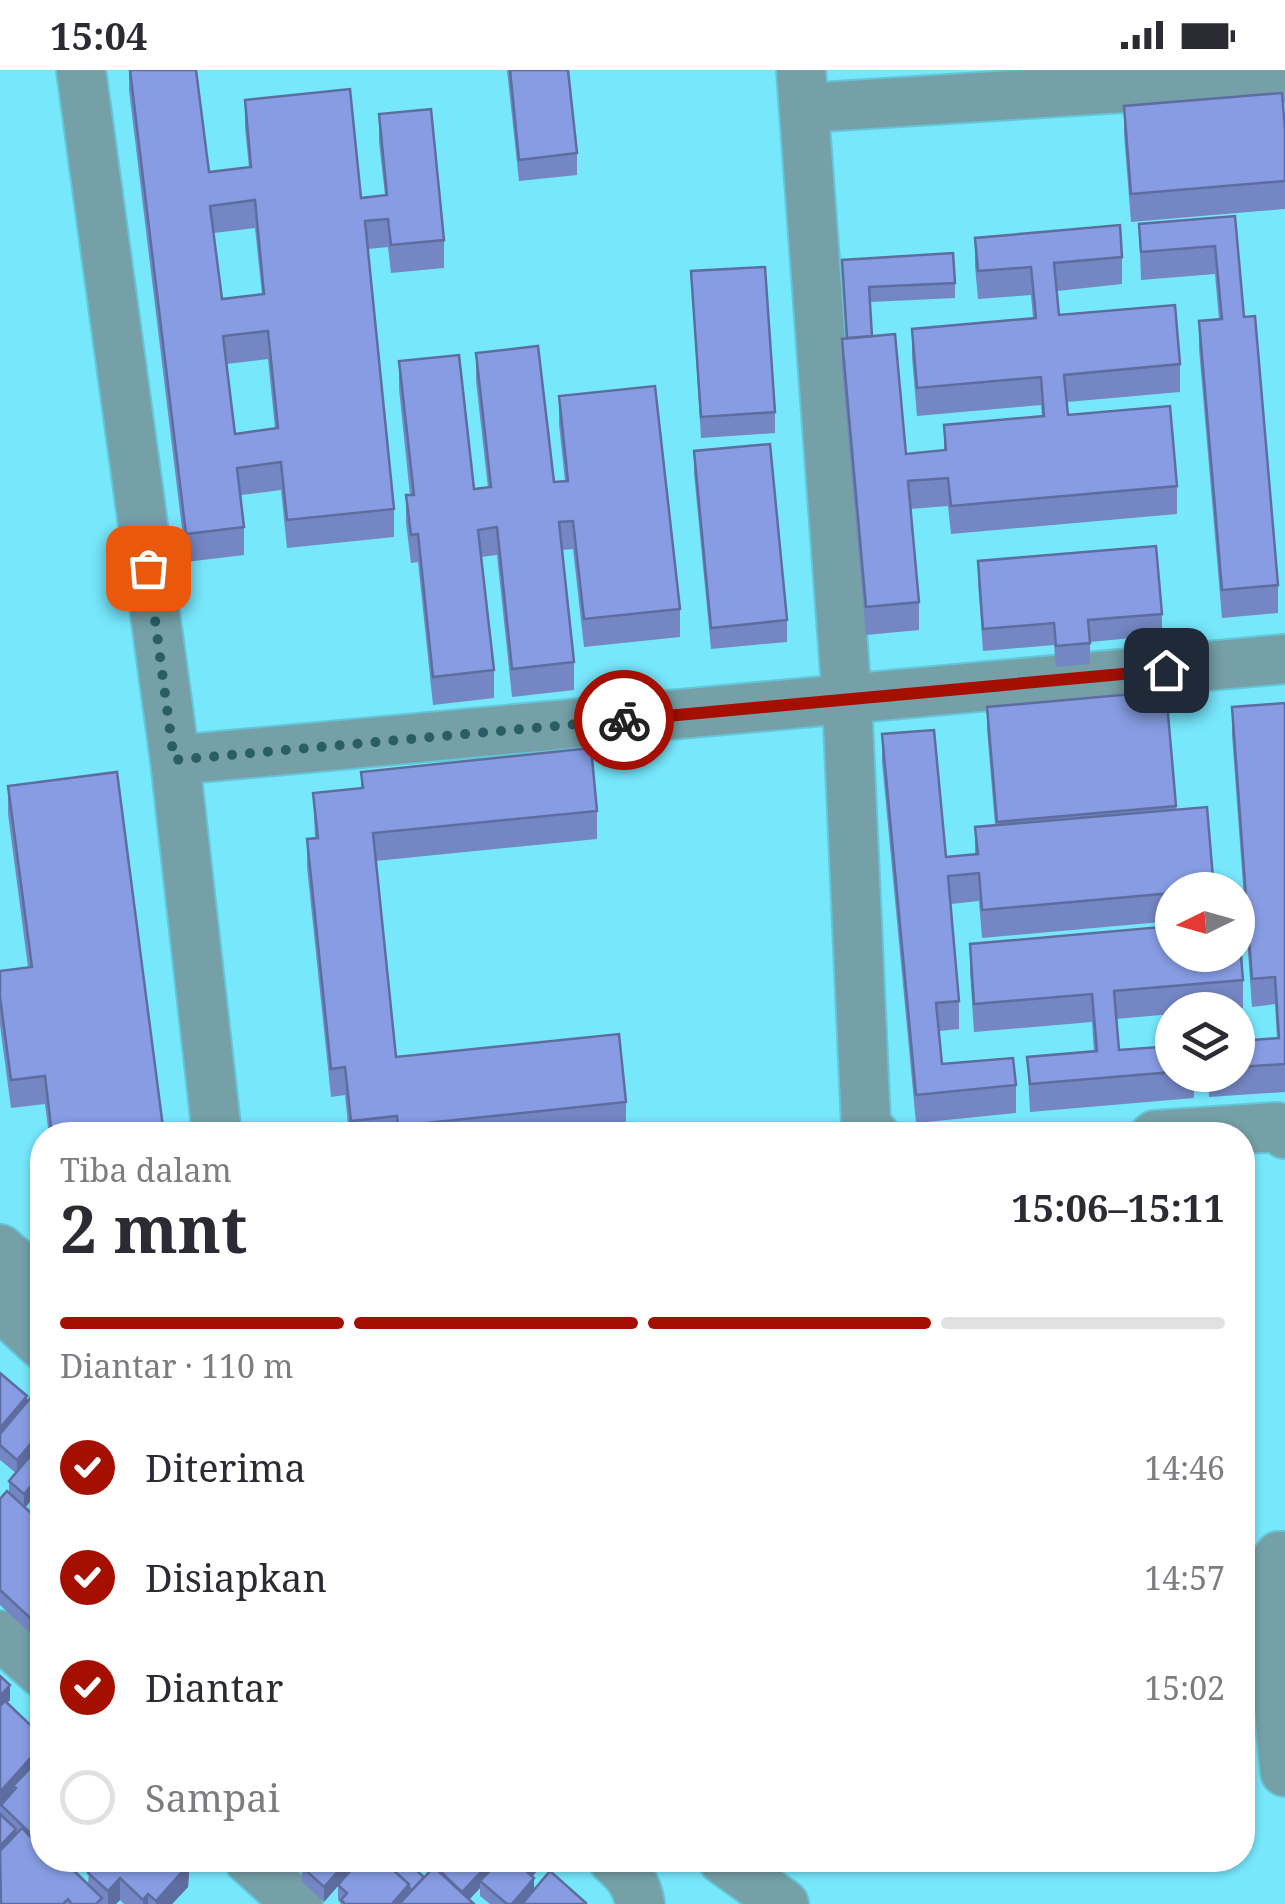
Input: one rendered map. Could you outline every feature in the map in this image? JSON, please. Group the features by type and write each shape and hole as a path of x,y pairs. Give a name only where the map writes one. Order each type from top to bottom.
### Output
{"street":[{"path":"81,70 174,760 216,1122"},
{"path":"866,1122 847,700 802,89 1285,78"},
{"path":"174,760 1285,659"},
{"path":"1255,1128 1277,1127 1285,1134"},
{"path":"0,1249 30,1275"},
{"path":"0,1306 30,1333"},
{"path":"1285,1556 1279,1556 1266,1575 1285,1772"},
{"path":"0,1635 30,1662"},
{"path":"262,1872 298,1904"},
{"path":"626,1872 637,1888 640,1904"},
{"path":"740,1872 784,1904"}],"building":[{"path":"130,70 196,70 209,172 251,167 245,100 350,89 361,198 387,195 379,114 431,109 444,240 391,245 388,219 365,221 394,509 287,520 281,462 237,468 244,527 186,534","holes":["255,200 264,294 222,299 210,206","268,331 278,428 235,434 223,336"]},
{"path":"510,70 568,70 577,153 519,160"},
{"path":"1282,93 1285,181 1131,194 1124,106"},
{"path":"1235,216 1244,317 1255,316 1278,585 1222,590 1199,321 1222,319 1215,246 1141,252 1139,224"},
{"path":"1120,225 1122,257 1054,263 1059,315 1175,305 1180,364 1064,375 1068,415 1170,406 1177,486 951,506 948,478 908,481 919,602 866,607 842,339 895,334 906,454 946,450 944,425 1044,416 1041,377 917,388 912,329 1036,318 1031,267 978,271 975,238"},
{"path":"953,253 955,283 869,287 872,336 847,338 842,260"},
{"path":"765,267 775,412 701,417 691,271"},
{"path":"538,346 554,482 568,481 559,396 655,386 680,609 584,619 573,521 559,522 574,662 512,669 497,527 478,530 494,670 433,677 418,534 411,535 406,495 414,495 399,361 459,355 474,489 491,487 476,353"},
{"path":"770,444 787,620 711,628 694,451"},
{"path":"1156,546 1162,614 1088,620 1090,643 1056,646 1054,623 983,629 978,561"},
{"path":"1166,691 1176,806 997,822 987,707"},
{"path":"1285,703 1285,1064 1255,1066 1255,1040 1279,1038 1275,977 1252,979 1255,872 1244,872 1232,707"},
{"path":"934,730 946,857 978,854 975,827 1207,807 1212,872 1155,872 1155,895 982,910 979,873 948,876 959,1001 936,1003 942,1064 1013,1058 1016,1085 916,1095 882,734"},
{"path":"591,748 597,811 373,833 396,1057 619,1034 626,1102 436,1122 398,1122 397,1116 351,1121 345,1067 331,1069 307,839 318,838 313,793 363,788 361,772"},
{"path":"117,772 162,1122 50,1122 45,1076 11,1080 0,971 32,967 8,786"},
{"path":"1155,928 1155,972 1242,972 1243,980 1114,991 1119,1050 1155,1047 1155,1073 1030,1084 1027,1057 1097,1051 1092,994 974,1004 970,944"},
{"path":"0,1373 27,1396 0,1428"},
{"path":"30,1398 30,1444 17,1460 0,1445 0,1434"},
{"path":"30,1456 30,1487 24,1494 9,1481"},
{"path":"7,1491 30,1512 30,1618 0,1590 0,1499"},
{"path":"0,1676 10,1685 0,1696"},
{"path":"5,1701 30,1725 30,1758 0,1792 0,1706"},
{"path":"30,1768 30,1833 1,1805 16,1788 13,1786"},
{"path":"0,1814 16,1829 0,1846"},
{"path":"22,1828 30,1836 30,1872 75,1872 102,1898 96,1904 72,1904 68,1899 63,1904 1,1904 0,1851"},
{"path":"182,1872 156,1901 148,1894 143,1900 120,1878 108,1891 88,1873"},
{"path":"308,1872 337,1872 324,1887"},
{"path":"349,1872 396,1872 409,1884 392,1904 345,1904 341,1900 347,1893 338,1885"},
{"path":"396,1872 418,1872 424,1877 412,1890"},
{"path":"429,1872 439,1872 474,1904 399,1904"},
{"path":"441,1872 481,1872 462,1892"},
{"path":"489,1872 527,1872 534,1878 512,1904 480,1881"},
{"path":"549,1872 586,1903 586,1904 522,1904"}],"way so far":[{"path":"148,568 174,760 624,720"}],"route":[{"path":"624,720 1166,670"}]}
